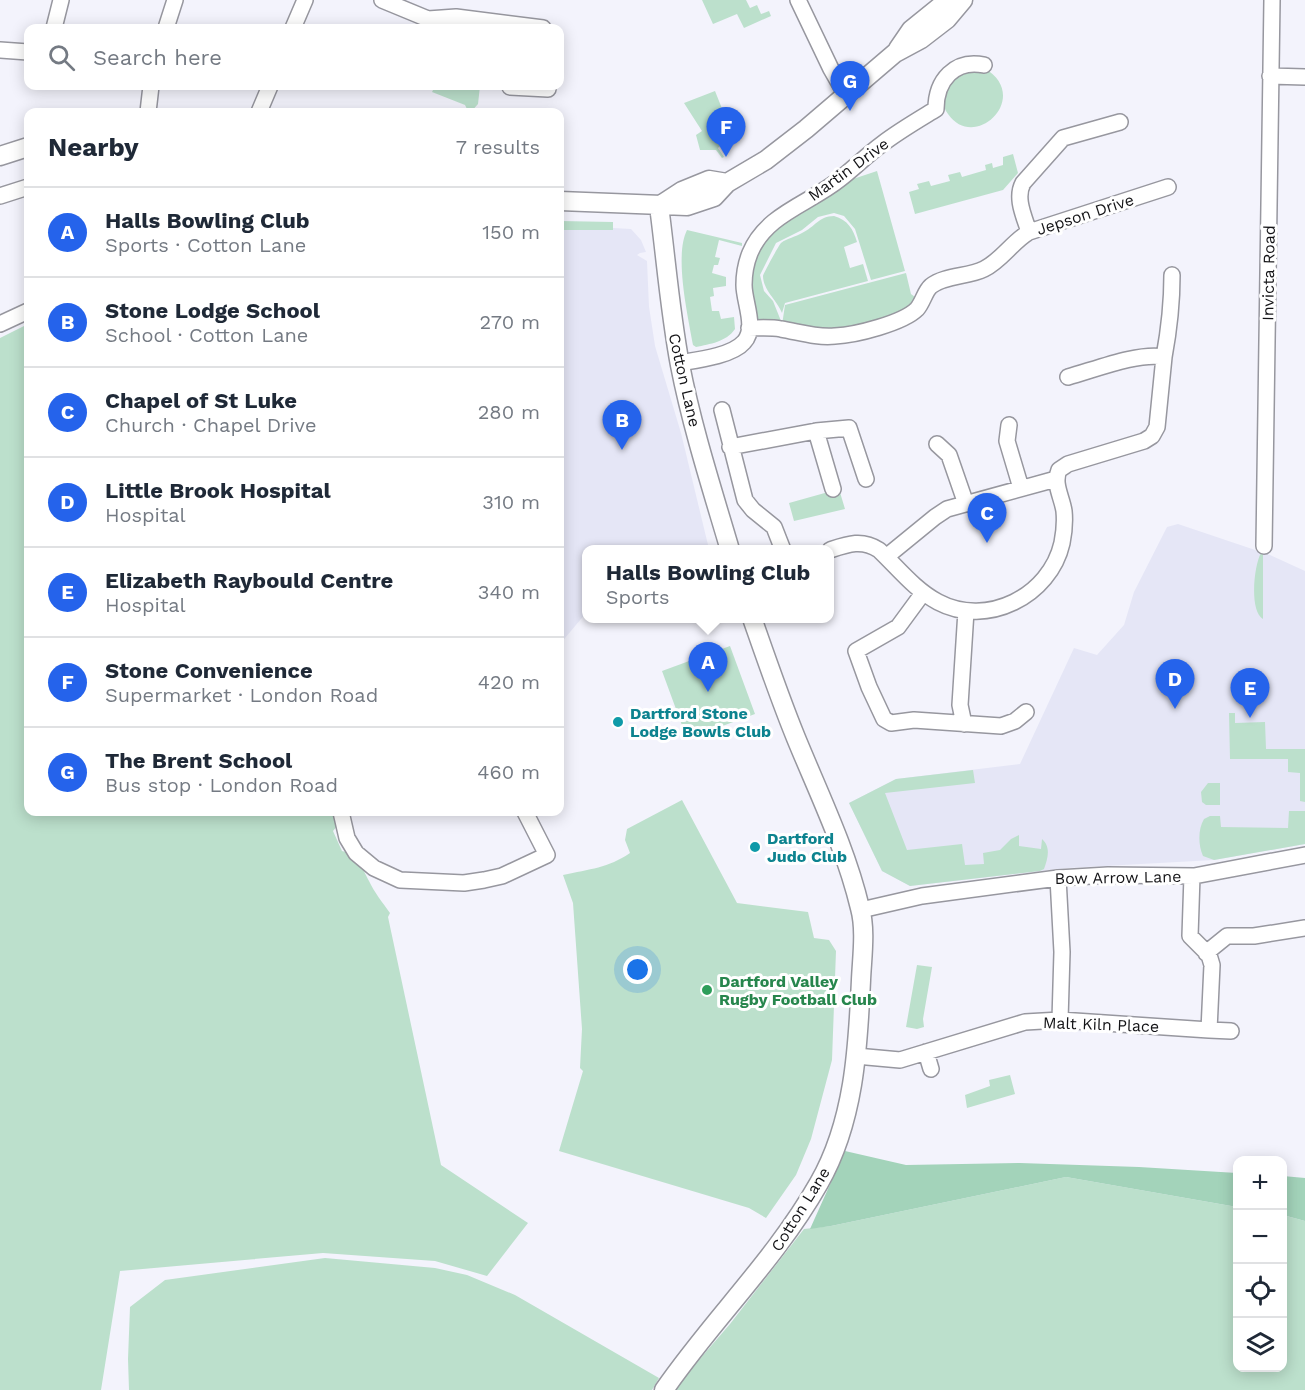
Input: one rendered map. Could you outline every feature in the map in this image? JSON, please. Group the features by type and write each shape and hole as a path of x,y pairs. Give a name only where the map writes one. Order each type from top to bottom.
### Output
{"main road":[{"path":"895,53 910,30 948,0"},
{"path":"564,201 659,206 682,191 709,180 727,183 766,160 806,129 895,53 921,39 947,19 963,0"},
{"path":"0,156 24,148"},
{"name":"Cotton Lane","path":"659,206 666,255 668,291 679,363 729,545"},
{"name":"Cotton Lane","path":"664,1390 788,1233 821,1180 836,1146 848,1108 856,1056 862,965 861,910 843,850 792,728 754,623"}],"street":[{"path":"55,24 61,0"},
{"path":"167,24 175,0"},
{"path":"295,24 305,0"},
{"path":"382,0 428,19 456,17 511,24"},
{"path":"798,0 846,95"},
{"name":"Invicta Road","path":"1264,546 1272,0"},
{"path":"0,50 24,52"},
{"name":"Martin Drive","path":"749,328 745,275 750,253 764,231 789,210 841,179 883,142 936,109 940,88 950,72 964,64 984,64"},
{"path":"1270,76 1305,77"},
{"path":"148,108 151,90"},
{"path":"261,108 268,90"},
{"path":"1029,232 1020,201 1019,190 1023,183 1063,138 1120,122"},
{"name":"Jepson Drive","path":"749,328 780,328 832,337 848,335 894,321 915,310 932,285 984,269 997,261 1018,238 1029,232 1168,187"},
{"path":"0,195 24,188"},
{"path":"834,549 859,542 873,546 923,593 945,605 966,611 989,610 1013,603 1032,591 1050,572 1061,548 1064,526 1063,508 1056,479 1059,470 1064,466 1144,441 1153,435 1157,425 1164,357 1170,327 1172,275"},
{"path":"0,324 24,313"},
{"path":"679,363 737,348 747,338 749,328"},
{"path":"1068,377 1140,357 1154,355 1164,357"},
{"path":"722,410 746,502 774,527 781,545"},
{"path":"1009,424 1007,441 1021,488"},
{"path":"730,447 816,431 849,428 866,478"},
{"path":"816,431 833,489"},
{"path":"937,444 949,455 966,504"},
{"path":"886,557 940,513 1056,479"},
{"path":"923,593 898,627 856,651 884,719 891,723 914,720 1001,726 1015,721 1026,712"},
{"path":"964,723 960,705 966,611"},
{"path":"341,816 347,838 356,853 374,868 400,880 464,883 502,876 552,852 528,816"},
{"name":"Bow Arrow Lane","path":"861,910 922,896 1058,878 1108,875 1192,876 1305,855"},
{"path":"1192,876 1190,936 1206,953 1212,965 1209,1029"},
{"path":"1058,878 1062,952 1060,1020"},
{"path":"1206,953 1227,936 1254,936 1305,928"},
{"name":"Malt Kiln Place","path":"856,1056 904,1059 1025,1022 1060,1020 1231,1031"},
{"path":"926,1052 931,1069"}],"shaded area":[{"path":"564,229 631,229 641,240 646,252 637,255 647,261 649,307 655,346 681,433 708,545 582,545 582,618 564,639"},
{"path":"1178,524 1270,555 1305,571 1305,844 1214,860 1068,868 910,886 882,871 849,803 896,779 1020,764 1074,648 1097,655 1124,625 1134,592 1167,527"}],"green space":[{"path":"702,0 746,0 750,8 757,5 761,14 769,11 771,16 744,28 737,14 713,24"},
{"path":"984,68 998,80 1003,92 1001,105 994,116 984,124 972,127 959,124 948,114 944,106 947,83 958,72"},
{"path":"433,90 480,90 478,104 474,108 466,108 465,105 432,92"},
{"path":"715,91 723,111 742,138 737,134 730,140 723,131 714,137 720,146 718,148 724,157 722,158 716,150 700,150 696,135 702,131 684,103"},
{"path":"1013,154 1018,173 1003,190 915,214 909,192 919,189 917,184 929,181 931,186 950,181 948,175 960,172 962,177 986,170 985,165 992,163 993,168 1003,165 1003,157"},
{"path":"877,171 905,271 871,280 855,229 844,216 834,213 818,217 802,230 776,243 760,275 764,291 773,301 781,321 755,320 750,286 753,261 769,234 844,182"},
{"path":"834,216 849,226 857,242 844,247 850,268 863,264 868,281 785,303 782,313 764,281 763,276 768,265 781,243 806,231 821,220"},
{"path":"564,221 613,222 613,230 564,230"},
{"path":"687,230 742,243 742,246 719,240 715,257 720,258 718,265 714,265 712,273 726,277 726,286 713,288 714,296 710,297 712,311 719,311 721,319 734,317 735,329 722,340 696,347 693,345 685,303 682,270 683,241"},
{"path":"906,273 911,294 919,300 911,310 840,333 782,325 785,305"},
{"path":"24,326 24,816 335,816 338,825 333,831 342,851 352,855 359,862 373,889 390,913 388,917 441,1165 528,1223 487,1276 435,1261 323,1253 120,1271 101,1390 0,1390 0,338"},
{"path":"839,489 845,509 794,521 789,503"},
{"path":"1261,553 1263,553 1263,619 1254,598 1255,577"},
{"path":"730,646 755,714 687,739 662,671"},
{"path":"1229,713 1235,713 1235,723 1265,722 1266,749 1305,749 1305,802 1300,801 1300,773 1288,772 1288,759 1230,759"},
{"path":"973,770 975,783 885,793 907,850 962,844 965,865 984,864 983,853 1000,850 1011,839 1019,835 1019,846 1041,849 1042,839 1045,842 1048,853 1044,869 910,886 882,871 849,803 896,779"},
{"path":"1208,783 1220,783 1220,805 1206,805 1202,802 1201,792"},
{"name":"Dartford Valley Rugby Football Club","path":"682,800 737,903 808,912 814,938 829,940 836,951 832,1060 811,1139 796,1175 766,1218 749,1208 559,1151 583,1071 580,1068 582,1029 573,903 563,875 606,865 630,853 625,840 627,829"},
{"path":"1289,811 1305,811 1305,844 1214,860 1203,856 1199,837 1204,819 1210,816 1220,816 1221,827 1288,828"},
{"path":"917,965 932,967 923,1019 924,1027 917,1029 906,1027"},
{"path":"1010,1075 1015,1094 967,1108 965,1095 990,1086 989,1080"},
{"path":"845,1151 906,1165 1020,1163 1233,1173 1233,1206 1066,1177 810,1229"},
{"path":"1287,1176 1305,1178 1305,1221 1287,1216"},
{"path":"1066,1177 1233,1206 1233,1372 1287,1372 1287,1216 1305,1221 1305,1390 673,1390 730,1324 804,1229 831,1226"},
{"path":"325,1258 435,1268 467,1275 515,1295 659,1378 652,1390 129,1390 130,1307 165,1280"}],"place":[{"name":"The Brent School","path":"850,111"},
{"name":"Stone Convenience","path":"726,157"},
{"name":"Stone Lodge School","path":"622,450"},
{"name":"Chapel of St Luke","path":"987,543"},
{"name":"Halls Bowling Club","path":"708,692"},
{"name":"Little Brook Hospital","path":"1175,709"},
{"name":"Elizabeth Raybould Centre","path":"1250,718"},
{"name":"Dartford Stone Lodge Bowls Club","path":"618,722"},
{"name":"Dartford Judo Club","path":"755,847"},
{"name":"Dartford Valley Rugby Football Club","path":"707,990"}]}
